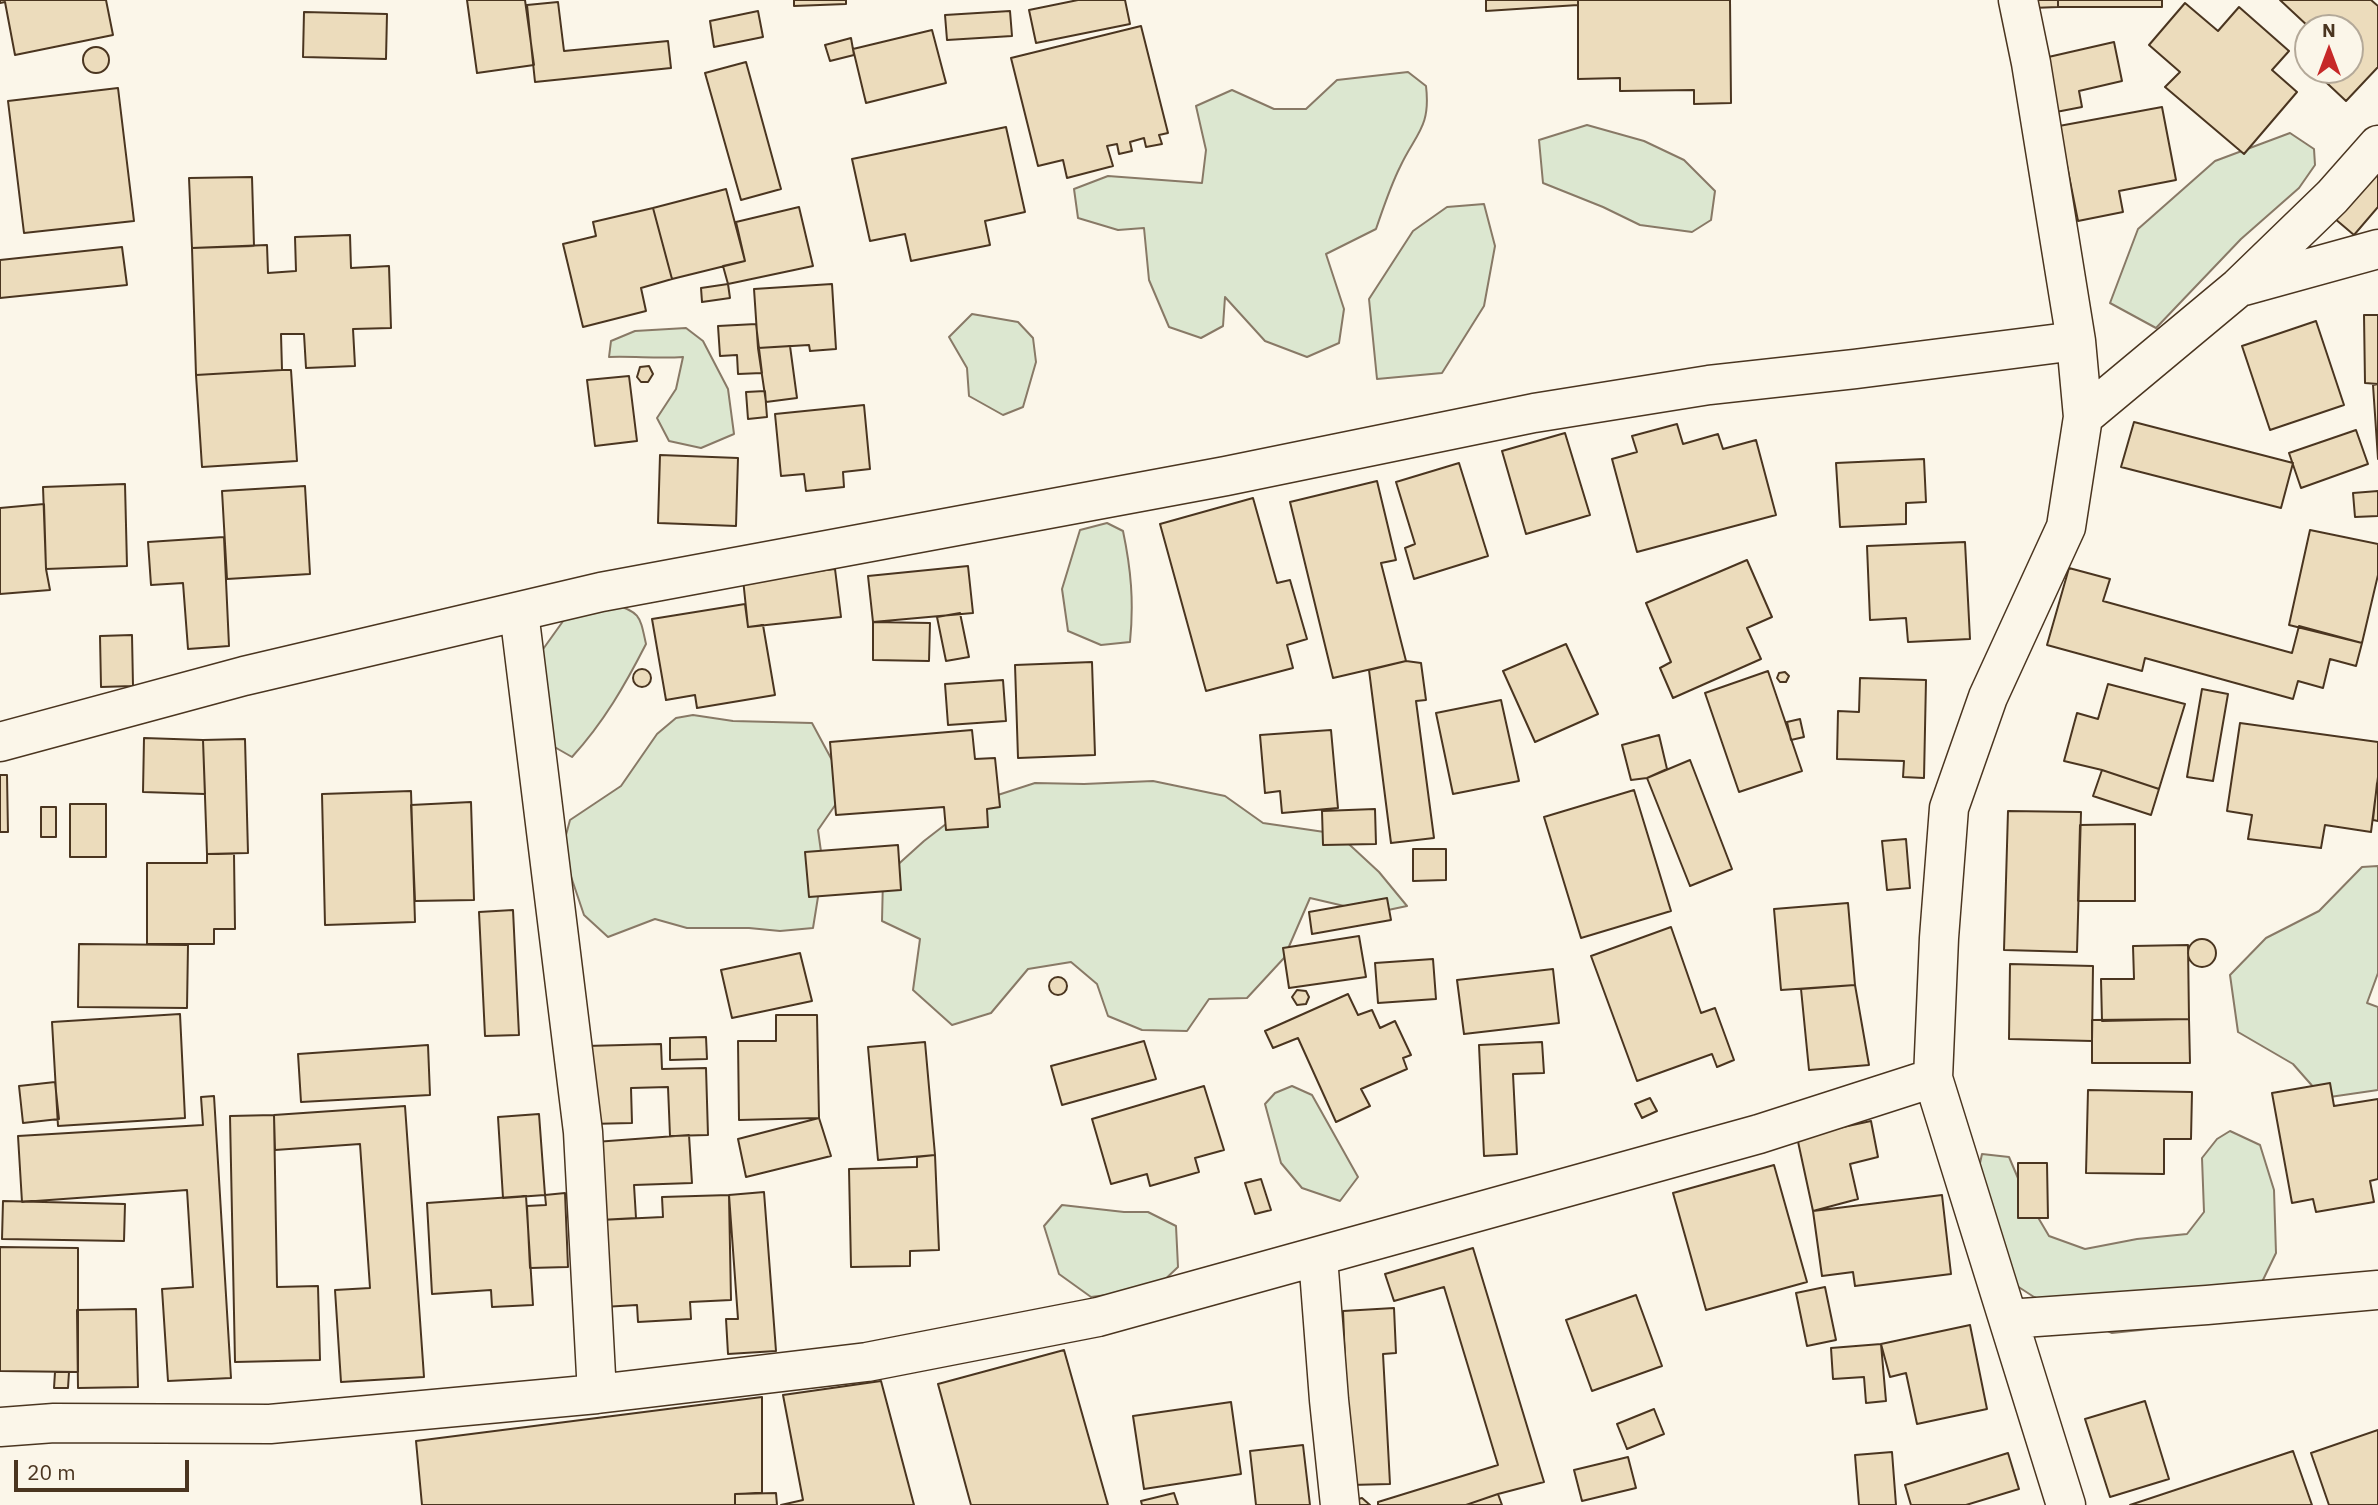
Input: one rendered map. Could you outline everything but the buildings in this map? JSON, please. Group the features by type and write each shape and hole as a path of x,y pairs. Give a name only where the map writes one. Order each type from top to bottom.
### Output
{"street":[{"path":"2018,0 2076,341 2084,416 2066,527 1988,697 1949,808 1939,938 1933,1078 2066,1505"},
{"path":"2084,416 2239,287 2332,197 2378,145"},
{"path":"2239,287 2378,249"},
{"path":"0,743 244,676 601,592 1226,475 1534,413 1709,385 2076,341"},
{"path":"519,612 583,1132 597,1394"},
{"path":"0,1427 54,1423 270,1424 597,1394 867,1362 1097,1317 1759,1134 1933,1078"},
{"path":"1318,1257 1340,1505"},
{"path":"2008,1319 2378,1290"}],"green space":[{"path":"1408,72 1426,86 1426,112 1420,130 1393,182 1376,229 1326,254 1344,309 1339,343 1307,357 1265,341 1225,297 1223,326 1201,338 1169,327 1149,280 1144,228 1118,230 1078,218 1074,189 1108,176 1202,183 1206,150 1196,106 1232,90 1274,109 1306,109 1337,80"},
{"path":"1587,125 1644,141 1684,160 1715,191 1711,220 1692,232 1640,225 1543,183 1539,140"},
{"path":"2290,133 2314,149 2315,165 2299,188 2241,239 2156,328 2110,303 2138,229 2215,161"},
{"path":"1484,204 1495,246 1484,306 1442,373 1377,379 1369,299 1413,231 1447,207"},
{"path":"972,314 1018,322 1033,338 1036,362 1023,407 1003,415 969,396 967,368 949,337"},
{"path":"686,328 703,341 728,389 734,434 701,448 669,441 657,418 676,389 683,357 609,357 611,341 635,331"},
{"path":"1107,523 1123,531 1132,613 1130,642 1101,645 1068,631 1062,589 1080,530"},
{"path":"613,604 638,617 646,644 613,703 572,757 551,745 541,652 566,617"},
{"path":"693,715 733,721 812,723 847,788 818,830 823,866 813,928 780,931 687,928 655,919 608,937 584,915 562,850 570,820 621,786 657,734 676,718"},
{"path":"1153,781 1225,796 1263,823 1338,834 1379,872 1407,906 1374,913 1310,898 1284,958 1247,998 1209,999 1187,1031 1142,1030 1108,1016 1097,984 1071,962 1028,969 991,1013 952,1025 913,990 920,939 882,921 883,878 924,841 973,803 1035,783"},
{"path":"2378,866 2378,973 2367,1003 2378,1007 2378,1090 2323,1098 2293,1064 2238,1032 2230,975 2266,938 2319,911 2362,867"},
{"path":"1292,1086 1312,1095 1358,1177 1340,1201 1302,1188 1281,1163 1265,1104 1275,1093"},
{"path":"2230,1131 2260,1145 2274,1190 2276,1253 2247,1313 2197,1324 2112,1333 2034,1297 1977,1260 1967,1222 1982,1154 2009,1157 2026,1197 2049,1236 2085,1249 2137,1239 2187,1234 2204,1212 2202,1158 2217,1139"},
{"path":"1062,1205 1148,1212 1176,1226 1178,1267 1155,1289 1091,1297 1059,1274 1044,1226"}]}
